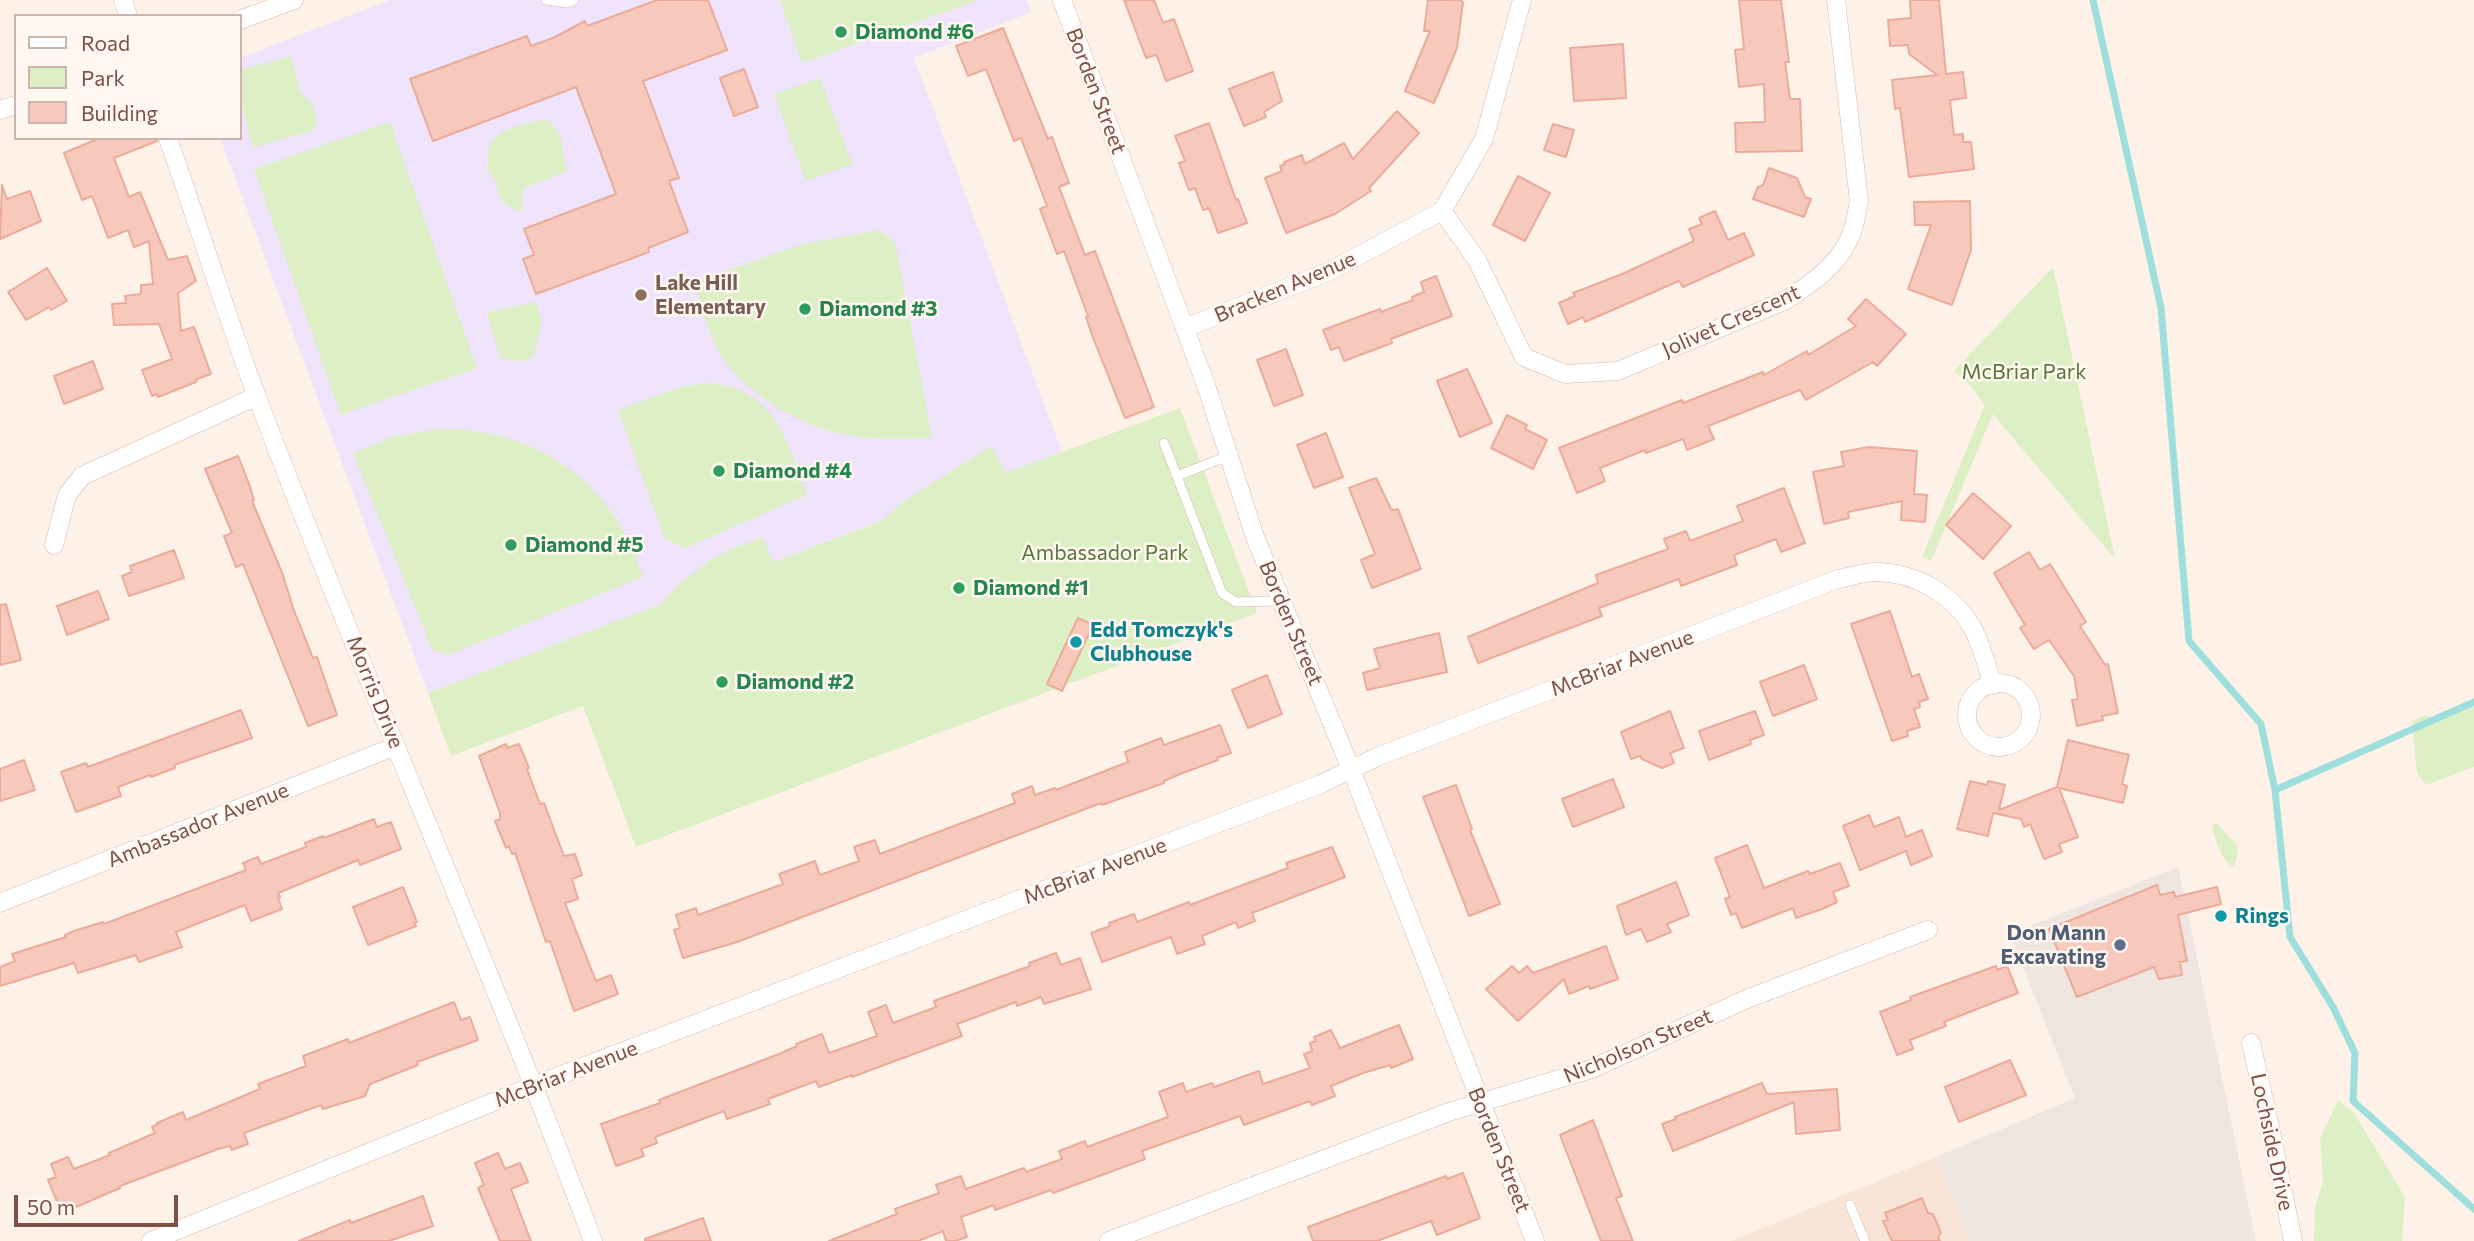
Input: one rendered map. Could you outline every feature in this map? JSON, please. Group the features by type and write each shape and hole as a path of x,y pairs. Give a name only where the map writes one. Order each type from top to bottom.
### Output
{"street":[{"path":"242,19 294,0"},
{"name":"Borden Street","path":"1062,0 1206,385 1255,537 1351,769 1535,1241"},
{"path":"1441,211 1484,139 1522,0"},
{"name":"Jolivet Crescent","path":"1441,211 1477,260 1524,357 1565,374 1618,371 1784,301 1809,286 1834,264 1853,231 1858,201 1836,0"},
{"name":"Morris Drive","path":"169,140 257,396 535,1085 593,1241"},
{"name":"Bracken Avenue","path":"1185,328 1330,271 1441,211"},
{"path":"54,545 67,495 82,476 257,396"},
{"name":"McBriar Avenue","path":"151,1241 535,1085 1321,784 1351,769 1838,579 1873,572 1898,574 1922,582 1950,600 1973,629 1993,685"},
{"name":"Ambassador Avenue","path":"0,903 396,746"},
{"name":"Nicholson Street","path":"1109,1241 1449,1112 1589,1070 1749,998 1928,930"},
{"name":"Lochside Drive","path":"2251,1043 2293,1241"}],"lane":[{"path":"546,0 567,3 574,0"},
{"path":"1164,443 1222,593 1236,602 1282,601"},
{"path":"1177,476 1228,456"},
{"path":"1850,1205 1865,1241"}],"shaded area":[{"name":"Lake Hill Elementary","path":"390,0 1027,0 1031,12 914,58 1062,452 428,693 221,140 242,140 242,57"},
{"path":"2178,867 2256,1241 1970,1241 1936,1157 2075,1098 2010,934"},
{"path":"1936,1157 1970,1241 1731,1241"}],"green space":[{"name":"Diamond #6","path":"780,0 979,0 802,63"},
{"path":"291,56 300,92 312,103 317,123 312,131 253,147 242,108 242,69"},
{"path":"820,78 852,164 806,181 774,94"},
{"path":"547,119 562,139 567,171 523,188 521,212 500,197 496,182 488,171 490,145 502,132 510,128"},
{"path":"390,122 477,368 341,415 254,169"},
{"name":"Diamond #3","path":"878,230 895,242 932,438 897,439 841,434 808,424 775,406 745,383 722,357 709,330 694,282 803,244"},
{"name":"McBriar Park","path":"2053,267 2115,559 1993,414 1931,561 1922,557 1985,405 1969,384 1954,371"},
{"path":"535,301 542,319 533,358 522,361 500,359 487,313"},
{"name":"Diamond #4","path":"707,383 730,387 763,406 785,437 807,495 685,548 665,539 618,410 681,387"},
{"name":"Ambassador Park","path":"1180,408 1257,613 636,847 583,706 451,756 428,693 661,604 677,586 726,551 763,537 773,562 882,521 904,501 991,446 1006,473"},
{"name":"Diamond #5","path":"440,429 476,431 509,439 540,451 567,467 592,488 613,514 630,543 643,577 448,655 432,649 353,453 395,436"},
{"path":"2474,705 2474,767 2426,785 2417,773 2412,721"},
{"path":"2214,824 2236,844 2238,851 2234,867 2220,851 2212,829"},
{"path":"2338,1100 2354,1113 2405,1197 2402,1241 2314,1241 2315,1208 2323,1182 2320,1139"}],"building":[{"path":"657,0 708,0 727,50 643,81 679,178 669,181 688,232 648,248 649,252 536,294 523,259 534,255 524,229 616,194 576,87 433,141 410,79 527,36 531,46 585,21 587,26"},
{"path":"1124,0 1154,0 1163,23 1174,19 1193,71 1166,81 1157,56 1146,58"},
{"path":"1428,0 1463,2 1457,48 1434,103 1405,91 1430,31 1424,31"},
{"path":"1739,0 1781,0 1789,62 1785,62 1790,99 1800,99 1802,151 1736,152 1735,123 1765,122 1764,84 1739,87 1735,50 1744,49"},
{"path":"1910,0 1939,0 1946,74 1963,72 1966,98 1950,100 1954,135 1963,134 1963,142 1971,142 1974,169 1909,177 1900,108 1895,109 1892,80 1937,75 1909,54 1908,45 1890,46 1888,20 1911,18"},
{"path":"1003,28 1048,139 1052,137 1069,183 1059,187 1085,255 1095,251 1154,407 1125,418 1092,335 1086,317 1088,316 1064,251 1057,254 1040,209 1047,206 1021,138 1014,141 986,69 968,76 956,46"},
{"path":"1623,44 1626,98 1574,101 1570,48"},
{"path":"744,69 758,107 734,116 720,78"},
{"path":"1273,72 1282,101 1264,112 1266,117 1244,126 1229,89"},
{"path":"1397,111 1419,133 1369,188 1371,191 1335,214 1286,233 1265,178 1282,171 1280,166 1285,164 1284,162 1302,155 1305,164 1344,143 1353,159"},
{"path":"1209,123 1236,200 1238,199 1247,223 1218,233 1209,208 1203,210 1195,188 1189,190 1179,163 1185,161 1175,136"},
{"path":"1553,124 1574,130 1566,157 1544,150"},
{"path":"95,140 157,140 114,158 129,197 140,192 168,260 187,256 196,281 178,293 181,331 194,327 211,374 158,397 157,394 152,396 142,370 172,359 159,324 114,325 112,304 126,303 125,296 141,294 141,285 153,284 149,241 134,247 128,230 108,238 92,196 82,200 64,153"},
{"path":"1769,168 1797,178 1805,197 1811,199 1804,217 1753,199 1758,187 1763,185"},
{"path":"1518,176 1550,193 1525,241 1493,225"},
{"path":"2,185 7,199 30,191 41,221 0,239"},
{"path":"1970,201 1971,250 1952,305 1908,289 1931,225 1915,225 1914,202"},
{"path":"1715,211 1728,240 1744,233 1754,255 1683,287 1679,281 1585,322 1583,317 1568,324 1559,303 1575,296 1573,293 1694,241 1689,229 1702,224 1699,218"},
{"path":"47,268 67,301 51,310 49,307 26,320 8,292"},
{"path":"1436,276 1452,316 1391,339 1392,343 1344,361 1339,347 1331,350 1323,330 1413,300 1412,297 1424,292 1421,282"},
{"path":"1866,299 1906,334 1877,366 1873,362 1806,400 1800,390 1708,426 1714,439 1687,450 1683,439 1646,453 1645,450 1600,468 1605,481 1577,493 1559,448 1682,400 1683,403 1763,372 1764,375 1807,351 1808,355 1856,326 1848,319"},
{"path":"1286,349 1303,395 1274,406 1257,360"},
{"path":"93,361 103,389 64,404 54,376"},
{"path":"1467,369 1492,423 1460,437 1437,381"},
{"path":"1507,415 1527,425 1525,429 1547,440 1533,469 1491,448"},
{"path":"1326,433 1343,477 1314,488 1297,445"},
{"path":"1869,447 1917,451 1914,494 1927,495 1925,522 1901,520 1902,501 1848,512 1849,518 1824,524 1813,472 1844,466 1841,452"},
{"path":"238,456 254,500 252,501 313,658 317,657 337,715 308,726 243,564 236,567 224,536 232,533 205,469"},
{"path":"1376,478 1391,509 1398,509 1421,569 1372,588 1361,560 1375,554 1349,488"},
{"path":"1784,488 1805,543 1781,552 1776,539 1734,555 1737,565 1681,586 1679,579 1599,608 1602,616 1478,663 1468,637 1598,583 1596,575 1668,549 1664,539 1686,531 1690,541 1743,521 1737,506"},
{"path":"1973,493 2011,526 1983,559 1946,525"},
{"path":"174,550 184,578 129,596 122,576 132,572 130,566"},
{"path":"2029,552 2040,570 2050,564 2086,622 2080,626 2105,665 2108,664 2118,713 2102,716 2103,720 2077,726 2072,700 2078,699 2074,676 2049,640 2034,649 2020,628 2025,625 1994,573"},
{"path":"98,591 109,619 67,635 57,606"},
{"path":"6,604 21,660 0,665 0,605"},
{"path":"1890,611 1912,677 1919,674 1928,699 1919,702 1920,707 1914,709 1920,727 1907,731 1908,736 1892,741 1851,624"},
{"path":"1078,618 1093,625 1062,691 1047,684"},
{"path":"1439,633 1447,672 1367,690 1363,673 1380,668 1374,649"},
{"path":"1804,665 1817,699 1773,716 1760,682"},
{"path":"1267,675 1282,714 1248,728 1232,690"},
{"path":"241,710 252,738 118,787 121,796 76,812 61,772 86,763 88,767"},
{"path":"1670,711 1684,748 1670,753 1674,763 1662,768 1640,756 1631,759 1621,732"},
{"path":"1755,711 1764,735 1750,740 1751,744 1709,760 1699,731"},
{"path":"1220,725 1231,753 1217,758 1218,760 1164,783 1102,805 1101,803 737,942 683,958 674,930 680,928 676,915 696,908 698,915 783,884 779,874 815,861 820,875 859,861 854,847 875,840 880,854 1015,803 1012,794 1032,786 1035,795 1055,788 1056,790 1128,762 1125,752 1161,738 1164,745"},
{"path":"2068,740 2129,755 2122,784 2127,786 2123,803 2059,788 2078,837 2059,844 2062,852 2044,859 2030,824 2024,827 2021,819 1993,813 1988,836 1957,829 1970,781 2005,785 1999,810 2057,787"},
{"path":"506,744 507,748 519,744 540,804 544,803 564,856 575,854 582,875 572,879 578,899 565,903 596,981 611,975 618,994 574,1011 515,853 512,854 509,846 506,848 495,821 500,819 500,813 479,756"},
{"path":"24,760 35,790 0,801 0,769"},
{"path":"1613,779 1624,807 1573,827 1562,799"},
{"path":"1456,785 1472,829 1470,830 1500,904 1469,916 1423,797"},
{"path":"1869,815 1874,827 1899,817 1906,837 1922,830 1932,856 1911,865 1906,851 1860,870 1843,826"},
{"path":"374,819 377,827 391,822 401,849 360,865 358,860 278,893 282,909 251,921 245,905 176,932 182,947 139,962 136,955 78,973 74,963 0,986 0,967 15,961 12,954 66,937 65,935 74,931 103,922 104,924 246,870 243,863 258,857 261,864 306,847 305,843"},
{"path":"1747,845 1764,888 1808,871 1810,874 1840,863 1849,886 1833,892 1837,902 1822,909 1796,918 1793,908 1742,928 1736,913 1731,915 1725,899 1730,897 1715,858"},
{"path":"1332,847 1345,877 1252,913 1255,921 1238,928 1236,922 1202,936 1205,944 1177,954 1171,937 1102,962 1091,933 1110,926 1109,923 1134,914 1137,922 1189,902 1190,905 1288,868 1286,863"},
{"path":"1676,882 1689,915 1667,924 1671,932 1647,942 1641,929 1626,935 1617,906"},
{"name":"Don Mann Excavating","path":"2157,885 2160,895 2174,892 2175,897 2217,887 2221,904 2178,915 2187,961 2180,962 2182,975 2159,979 2154,967 2077,997 2049,929"},
{"path":"403,887 417,922 414,923 416,926 368,945 353,907"},
{"path":"1606,946 1618,979 1569,994 1564,979 1518,1021 1486,989 1512,966 1519,973 1527,966 1533,973"},
{"path":"1056,953 1061,965 1080,958 1091,989 1044,1004 1041,997 1017,1006 1016,1002 957,1024 962,1036 852,1077 819,1087 816,1081 768,1099 770,1104 727,1119 724,1111 655,1137 657,1143 641,1149 644,1156 616,1166 601,1124 660,1103 659,1100 779,1054 822,1034 829,1053 877,1036 868,1012 886,1005 893,1023 936,1007 934,1001 1030,966 1029,963"},
{"path":"1996,966 1997,970 2007,966 2018,993 1944,1022 1946,1026 1910,1040 1913,1049 1897,1055 1880,1012 1911,1000 1910,997"},
{"path":"454,1002 461,1020 470,1017 478,1040 417,1062 418,1065 370,1084 365,1096 323,1109 321,1105 244,1133 248,1144 232,1150 230,1146 218,1149 120,1186 62,1213 48,1180 56,1177 51,1164 68,1157 74,1169 110,1155 109,1153 155,1133 152,1127 157,1123 183,1112 186,1120 260,1089 258,1084 306,1066 303,1056 348,1039 349,1043"},
{"path":"1399,1025 1413,1059 1391,1068 1390,1065 1363,1073 1331,1086 1335,1096 1312,1105 1310,1101 1244,1125 1240,1116 1142,1151 1145,1159 1053,1193 1051,1190 995,1210 994,1205 961,1217 967,1237 946,1241 943,1231 918,1241 829,1241 897,1214 895,1209 939,1193 936,1185 961,1176 966,1189 1024,1168 1026,1172 1062,1159 1059,1151 1085,1141 1087,1147 1168,1117 1159,1092 1183,1083 1186,1092 1212,1083 1214,1087 1259,1071 1263,1084 1310,1068 1304,1054 1312,1051 1310,1043 1316,1041 1314,1037 1331,1030 1340,1048"},
{"path":"2010,1060 2026,1095 1959,1122 1945,1087"},
{"path":"1762,1083 1767,1094 1837,1089 1840,1130 1796,1134 1794,1102 1673,1151 1662,1124"},
{"path":"1593,1120 1622,1196 1616,1198 1633,1241 1601,1241 1560,1135"},
{"path":"498,1153 505,1169 520,1163 528,1182 511,1189 531,1241 500,1241 478,1188 484,1185 475,1163"},
{"path":"1463,1173 1480,1218 1437,1235 1431,1221 1377,1241 1313,1241 1308,1227 1446,1176 1447,1179"},
{"path":"423,1196 433,1226 389,1241 299,1241 350,1220 351,1223"},
{"path":"1922,1198 1941,1233 1938,1237 1940,1241 1892,1241 1883,1221 1888,1220 1885,1213"},
{"path":"703,1218 711,1241 645,1241 645,1239"}],"waterway":[{"path":"2093,0 2161,308 2189,641 2261,724 2275,790 2290,937 2333,1007 2355,1053 2353,1101 2474,1209"},
{"path":"2275,790 2474,702"}],"place":[{"name":"Diamond #6","path":"841,32"},
{"name":"Lake Hill Elementary","path":"641,295"},
{"name":"Diamond #3","path":"805,309"},
{"name":"Diamond #4","path":"719,471"},
{"name":"Diamond #5","path":"511,545"},
{"name":"Diamond #1","path":"959,588"},
{"name":"Edd Tomczyk's Clubhouse","path":"1076,642"},
{"name":"Diamond #2","path":"722,682"},
{"name":"Rings","path":"2221,916"},
{"name":"Don Mann Excavating","path":"2120,945"}]}
